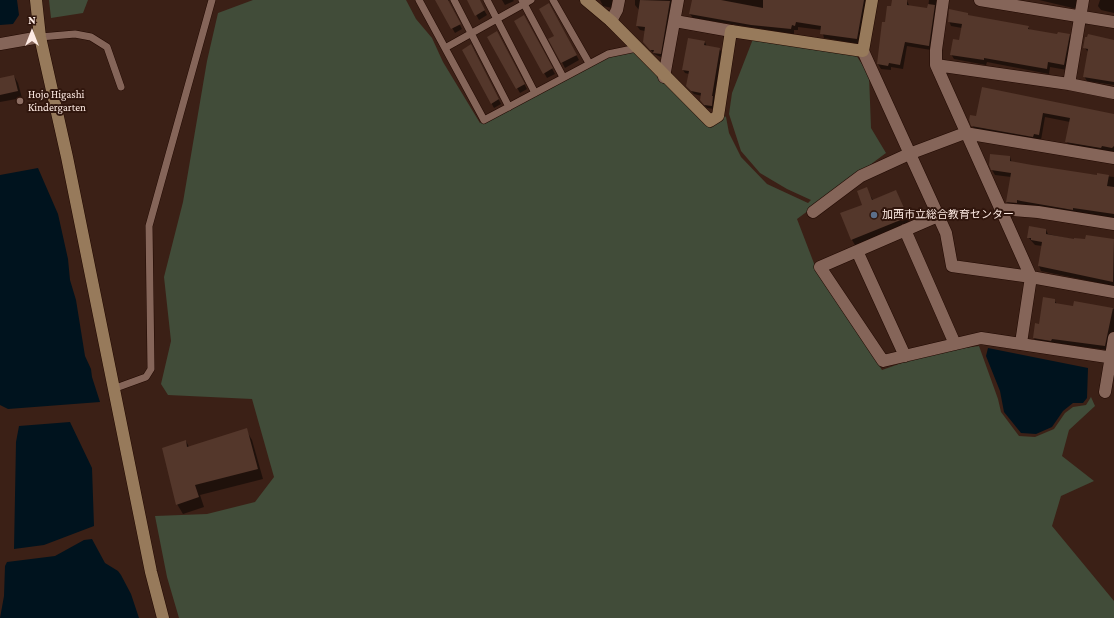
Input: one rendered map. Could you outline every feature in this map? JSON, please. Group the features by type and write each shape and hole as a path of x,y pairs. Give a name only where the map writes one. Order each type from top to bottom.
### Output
{"street":[{"path":"36,0 40,37 67,157 151,572 163,618"},
{"path":"586,0 611,21 664,77 710,121 718,116 731,31"},
{"path":"611,21 617,10 619,0"},
{"path":"664,77 678,0"},
{"path":"872,0 863,51 946,233 952,266 1031,277 1114,292"},
{"path":"943,0 936,50 936,66 1031,277 1021,344"},
{"path":"980,0 1114,22"},
{"path":"1069,84 1084,0"},
{"path":"674,21 863,51"},
{"path":"0,44 40,37"},
{"path":"936,66 1069,84 1114,93"},
{"path":"813,212 861,176 909,154 965,132 1114,158"},
{"path":"1000,209 1038,212 1114,224"},
{"path":"938,216 820,267 883,361 981,338 1112,357"},
{"path":"905,230 955,344"},
{"path":"857,251 905,356"},
{"path":"1105,392 1114,338"}],"lane":[{"path":"113,389 146,377 151,369 149,226 212,0"},
{"path":"419,0 484,120 608,54 637,48"},
{"path":"454,0 509,107"},
{"path":"487,0 535,93"},
{"path":"553,0 589,64"},
{"path":"445,48 526,1 563,78"},
{"path":"40,37 70,34 91,37 106,47 121,87"}],"green space":[{"path":"49,0 88,0 83,13 51,18"},
{"path":"253,0 406,0 416,19 432,38 443,62 480,123 610,57 636,50 712,118 723,115 726,117 729,133 741,157 767,184 808,203 811,200 787,189 760,173 741,151 729,114 732,93 753,39 856,55 869,75 871,128 886,153 797,219 815,266 882,370 930,353 979,346 998,399 1001,412 1019,436 1035,437 1054,429 1065,413 1073,407 1086,405 1091,397 1095,406 1069,430 1062,456 1094,481 1061,496 1052,526 1114,601 1114,618 179,618 167,577 155,516 207,514 255,502 274,477 252,399 168,395 161,384 171,341 164,277 183,202 207,61 218,13"}],"water":[{"path":"0,0 17,0 19,15 13,24 0,25"},
{"path":"38,168 58,214 68,259 70,280 76,300 85,356 91,369 100,402 8,409 0,405 0,175"},
{"path":"988,348 1088,368 1087,398 1083,403 1073,403 1063,411 1052,427 1036,434 1021,433 1004,412 1000,391 986,356"},
{"path":"70,422 92,468 94,526 44,545 14,549 16,442 19,426"},
{"path":"92,539 105,563 118,571 121,575 131,594 139,618 0,618 4,596 5,566 7,562 55,556 84,540"}],"building":[{"path":"435,0 448,0 461,24 451,29"},
{"path":"467,0 480,0 485,10 475,16"},
{"path":"640,0 670,1 661,54 653,53 654,50 650,50 643,42 645,27 636,26"},
{"path":"692,0 721,0 763,8 763,0 864,0 857,39 820,34 821,26 796,22 795,26 792,25 791,29 751,25 689,14"},
{"path":"892,0 907,0 907,5 927,8 928,4 935,5 929,46 905,42 900,65 889,63 888,66 877,64 882,22 885,22 887,6 891,6"},
{"path":"549,3 577,55 561,63 548,39 554,36 539,9"},
{"path":"949,9 968,13 968,15 1029,26 1028,29 1057,34 1058,32 1070,34 1064,65 1048,62 1047,69 984,58 984,60 950,55 953,39 959,40 962,24 948,22"},
{"path":"524,15 553,68 543,74 514,21"},
{"path":"497,31 525,84 516,89 487,37"},
{"path":"1088,34 1114,40 1114,82 1083,77 1088,49 1083,48 1085,37 1087,37"},
{"path":"688,38 705,41 704,45 720,48 712,96 712,106 704,105 700,100 701,93 691,91 686,86 689,71 682,70"},
{"path":"471,44 499,99 491,104 462,50"},
{"path":"14,75 18,91 0,95 0,78"},
{"path":"982,87 1114,114 1114,146 1112,148 1102,146 1101,148 1065,142 1070,118 1043,113 1039,135 1034,134 1033,137 971,126 969,120 970,115 976,116"},
{"path":"990,154 1010,156 1010,161 1032,165 1097,175 1097,173 1109,175 1107,186 1114,187 1114,214 1073,208 1073,210 1017,200 1017,203 1006,202 1011,173 991,170 989,165"},
{"name":"加西市立総合教育センター","path":"867,187 872,200 896,190 908,217 851,240 840,213 862,205 857,191"},
{"path":"1029,226 1046,229 1046,234 1074,239 1085,239 1086,235 1114,239 1113,282 1038,266 1042,242 1027,238"},
{"path":"1043,297 1055,299 1055,303 1073,306 1074,301 1113,308 1105,346 1033,338 1035,323 1039,324"},
{"path":"247,428 258,469 195,485 199,497 176,505 162,448 186,440 187,447"}],"place":[{"name":"Hojo Higashi Kindergarten","path":"20,101"},
{"name":"加西市立総合教育センター","path":"874,215"}]}
